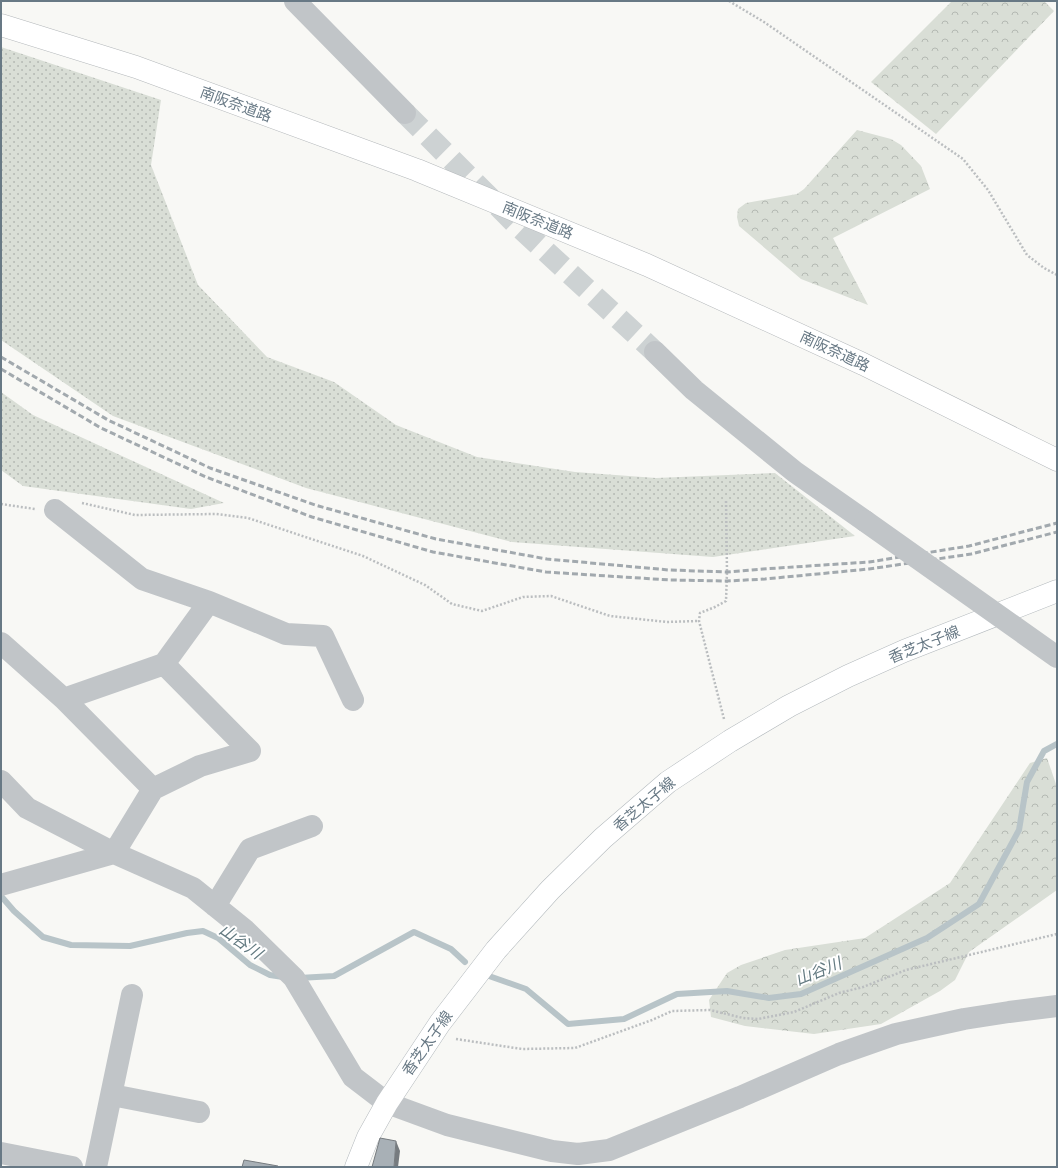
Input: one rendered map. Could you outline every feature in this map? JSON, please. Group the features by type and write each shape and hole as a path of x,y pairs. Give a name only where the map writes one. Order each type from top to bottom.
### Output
{"main road":[{"name":"南阪奈道路","path":"1,11 140,54 422,157 652,252 871,352 1052,450"},
{"name":"南阪奈道路","path":"1,26 136,67 417,170 647,265 1052,450"},
{"name":"香芝太子線","path":"356,1167 368,1137 387,1103 445,1017 496,950 550,890 603,838 668,782 730,741 789,706 848,676 904,651 1057,590"}],"street":[{"path":"295,1 405,113"},
{"path":"655,352 694,390 795,472 1057,657"},
{"path":"55,510 142,579 209,602 286,634 323,636 353,700"},
{"path":"64,699 164,664 209,602"},
{"path":"1,643 64,699 153,789"},
{"path":"6,884 114,853 153,789 200,766 250,752 164,664"},
{"path":"1,781 27,808 114,853 193,888 245,930 294,978 353,1078 387,1103 447,1125 552,1151 578,1154 609,1150 740,1097 839,1054 896,1034 964,1019 1057,1006"},
{"path":"215,906 250,849 312,826"},
{"path":"96,1167 132,995"},
{"path":"112,1095 199,1112"},
{"path":"1,1153 72,1167"}],"path":[{"path":"729,1 764,22 963,159 988,190 1027,255 1044,268 1057,275"},
{"path":"726,500 726,601 700,613 699,621 730,741"},
{"path":"1,504 52,511 80,502 135,515 216,514 248,518 363,556 425,585 452,604 482,611 523,597 551,596 610,616 666,622 699,621"},
{"path":"455,1039 522,1049 575,1048 652,1020 672,1011 710,1010 743,1018 758,1018 786,1014 839,993 863,987 906,970 1057,934"}],"green space":[{"path":"952,1 1044,1 1054,11 936,134 871,82"},
{"path":"1,47 161,100 151,165 198,285 267,357 334,382 396,425 477,457 575,472 656,478 775,473 855,536 713,557 512,542 306,488 113,416 1,340"},
{"path":"857,130 891,139 901,145 921,166 930,189 833,238 868,305 801,279 739,226 737,217 738,209 746,203 797,194 804,189"},
{"path":"1,392 33,415 224,503 191,509 23,486 1,470"},
{"path":"1047,758 1057,787 1057,890 969,952 955,980 940,991 881,1024 814,1034 745,1026 711,1017 709,1000 727,973 741,965 785,950 865,938 950,883 1030,763"}],"building":[{"path":"380,1138 396,1141 394,1167 372,1167"},
{"path":"244,1160 278,1166 278,1167 242,1167"}],"waterway":[{"name":"山谷川","path":"489,976 526,989 568,1024 624,1019 677,994 727,991 769,998 801,994 927,938 979,904 1019,830 1027,782 1044,751 1057,744"},
{"name":"山谷川","path":"1,896 14,911 43,937 71,945 130,946 187,933 203,931 218,938 250,965 270,975 283,977"},
{"name":"山谷川","path":"299,978 334,976 414,932 451,949 465,962"}],"tunnel":[{"path":"405,113 515,223 655,352"}],"railway":[{"path":"1,357 108,420 210,468 315,505 436,539 547,559 669,570 727,572 869,562 969,546 1057,523"},
{"path":"1,369 101,428 206,477 312,517 433,552 546,572 670,580 727,581 765,579 869,569 971,554 1057,532"}]}
